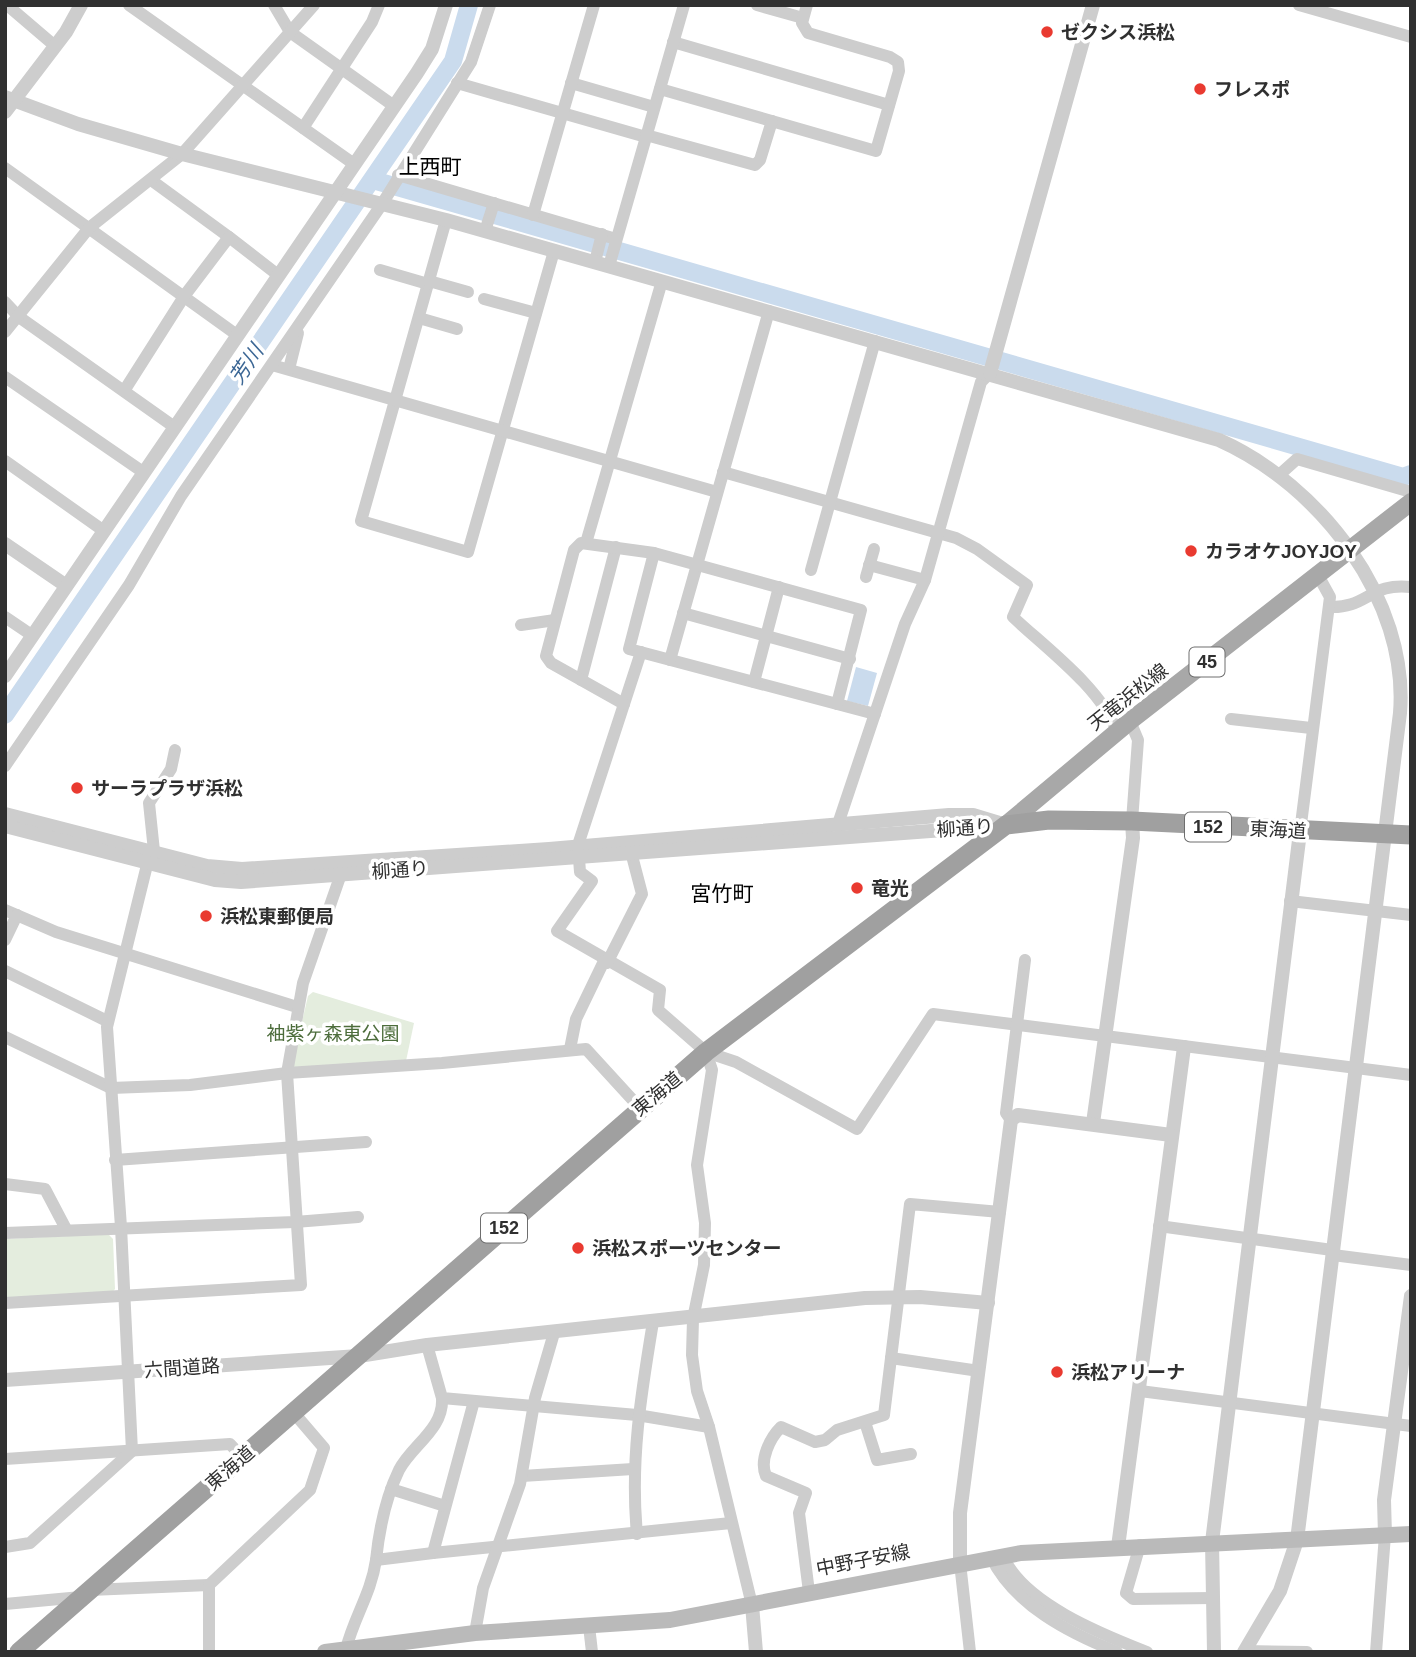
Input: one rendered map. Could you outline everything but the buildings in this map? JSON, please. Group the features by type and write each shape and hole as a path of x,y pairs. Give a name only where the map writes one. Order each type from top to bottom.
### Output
{"highway":[{"name":"東海道","path":"20,1651 706,1052 1006,825 1049,820 1132,821 1300,832 1411,835"}],"main road":[{"name":"天竜浜松線","path":"1006,825 1124,727 1319,577 1411,502"},
{"name":"中野子安線","path":"325,1652 475,1633 670,1620 997,1557 1140,1545 1411,1534"}],"street":[{"path":"8,5 55,46"},
{"path":"81,5 55,46 8,103 182,154 339,194 381,200 446,220 487,226 554,251 603,260 662,281 875,341 992,364 1219,440 1278,476 1308,501 1349,552 1375,592 1395,644 1401,690 1297,1540 1280,1591 1245,1651 1307,1652"},
{"path":"274,5 290,32 394,106"},
{"path":"5,332 89,228 182,154 240,85 314,5"},
{"path":"303,128 379,5"},
{"path":"5,676 173,426 278,275 339,194 354,164 432,49 446,5"},
{"path":"5,766 129,585 181,496 300,326 457,83 476,51 490,5"},
{"path":"533,215 594,5"},
{"path":"603,260 616,241 684,5"},
{"path":"757,5 803,19"},
{"path":"660,89 876,151 899,71 894,58 808,33 802,23 807,5"},
{"path":"838,824 905,624 925,580 981,382 992,364 1093,5"},
{"path":"1299,5 1410,36"},
{"path":"131,6 354,164"},
{"path":"673,42 889,105"},
{"path":"457,83 755,165 760,160 772,121"},
{"path":"571,83 654,107"},
{"path":"5,168 237,335"},
{"path":"396,178 533,215 616,241"},
{"path":"151,180 278,275"},
{"path":"487,226 493,205"},
{"path":"446,220 361,521 468,552 554,251"},
{"path":"124,391 185,295 229,237"},
{"path":"601,237 603,260"},
{"path":"380,270 468,292"},
{"path":"586,543 662,281"},
{"path":"484,299 536,313"},
{"path":"5,302 19,317 173,426"},
{"path":"670,660 695,564 769,311"},
{"path":"419,318 457,329"},
{"path":"289,369 300,326"},
{"path":"811,570 875,341"},
{"path":"272,365 717,492"},
{"path":"5,377 143,472"},
{"path":"1278,476 1297,459 1411,492"},
{"path":"5,461 104,531"},
{"path":"723,472 967,543 1027,585 1013,617 1138,740 1133,838 1093,1123"},
{"path":"624,704 548,660 546,651 574,550 586,543 654,553 861,610 837,704"},
{"path":"5,544 65,585"},
{"path":"581,680 616,547"},
{"path":"874,549 868,571 925,580"},
{"path":"654,553 629,649 875,714"},
{"path":"1214,1652 1212,1542 1311,728 1329,607 1328,589 1319,577"},
{"path":"1329,607 1345,608 1386,586 1411,587"},
{"path":"754,682 779,587"},
{"path":"683,613 850,659"},
{"path":"5,617 33,636"},
{"path":"521,625 555,621"},
{"path":"641,652 578,851 580,872 592,881 556,931 606,962 660,990 658,1010 706,1052 736,1062 857,1129 933,1014 1411,1075"},
{"path":"1231,719 1311,728"},
{"path":"132,1451 107,1021 150,856 149,803 171,769 175,750"},
{"name":"柳通り","path":"5,814 228,881 341,874 838,824 973,815 1006,825"},
{"name":"柳通り","path":"5,826 150,856 242,869 578,851 631,852 1006,825"},
{"path":"570,1049 576,1019 642,894 631,852"},
{"path":"5,1303 301,1285 286,1073 297,1007 341,874"},
{"path":"1290,901 1411,915"},
{"path":"5,940 11,912 55,932 297,1007"},
{"path":"969,1652 960,1563 961,1513 1011,1119 1006,1113 1019,1025 1024,960"},
{"path":"5,971 107,1021"},
{"path":"5,1037 111,1088 190,1085 286,1073 442,1063 586,1049 640,1108"},
{"path":"1118,1547 1184,1047"},
{"path":"706,1052 712,1070 697,1165 705,1223 704,1265 693,1319 692,1355 697,1391 709,1427 752,1605 755,1652"},
{"path":"1011,1119 1018,1115 1171,1135"},
{"path":"115,1160 366,1142"},
{"path":"5,1184 45,1189 65,1229"},
{"path":"809,1592 799,1513 806,1493 803,1489 766,1476 763,1469 768,1445 781,1427 815,1442 825,1440 837,1430 884,1415 911,1204 1000,1212"},
{"path":"5,1233 295,1222 358,1217"},
{"path":"1159,1226 1411,1265"},
{"name":"六間道路","path":"5,1380 359,1356 426,1345 554,1334 899,1296 988,1303"},
{"path":"1376,1652 1385,1535 1384,1500 1411,1296"},
{"path":"637,1534 633,1469 637,1415 653,1322"},
{"path":"475,1633 483,1588 522,1476 536,1406 535,1398 554,1334"},
{"path":"346,1650 352,1625 371,1589 391,1489 406,1458 436,1423 442,1398 426,1345"},
{"path":"891,1358 979,1371"},
{"path":"1140,1391 1411,1426"},
{"path":"442,1398 637,1415 709,1427"},
{"path":"433,1553 474,1401"},
{"path":"5,1604 85,1594 209,1585 310,1490 324,1448 294,1413"},
{"path":"865,1422 877,1460 911,1454"},
{"path":"5,1458 230,1444 242,1457"},
{"path":"5,1547 30,1543 132,1451"},
{"path":"522,1476 633,1469"},
{"path":"391,1489 445,1506"},
{"path":"376,1560 731,1522"},
{"path":"1140,1545 1126,1593 1133,1599 1213,1598"},
{"path":"997,1557 999,1575 1026,1603 1095,1643 1116,1652"},
{"path":"997,1557 1033,1593 1101,1634 1147,1652"},
{"path":"209,1585 209,1652"},
{"path":"589,1626 592,1652"}],"green space":[{"name":"袖紫ヶ森東公園","path":"313,992 414,1023 406,1061 295,1069 292,1064 308,996"},
{"path":"108,1234 113,1239 115,1289 111,1294 5,1299 5,1239"}],"water":[{"path":"856,667 877,673 868,706 847,701"}],"waterway":[{"name":"芳川","path":"5,715 453,61 469,5"},
{"path":"373,180 1403,477 1411,474"}],"place":[{"name":"ゼクシス浜松","path":"1047,32"},
{"name":"フレスポ","path":"1200,89"},
{"name":"カラオケJOYJOY","path":"1191,551"},
{"name":"サーラプラザ浜松","path":"77,788"},
{"name":"竜光","path":"857,888"},
{"name":"浜松東郵便局","path":"206,916"},
{"name":"浜松スポーツセンター","path":"578,1248"},
{"name":"浜松アリーナ","path":"1057,1372"}],"district":[{"name":"上西町","path":"430,166"},
{"name":"宮竹町","path":"722,893"}]}
